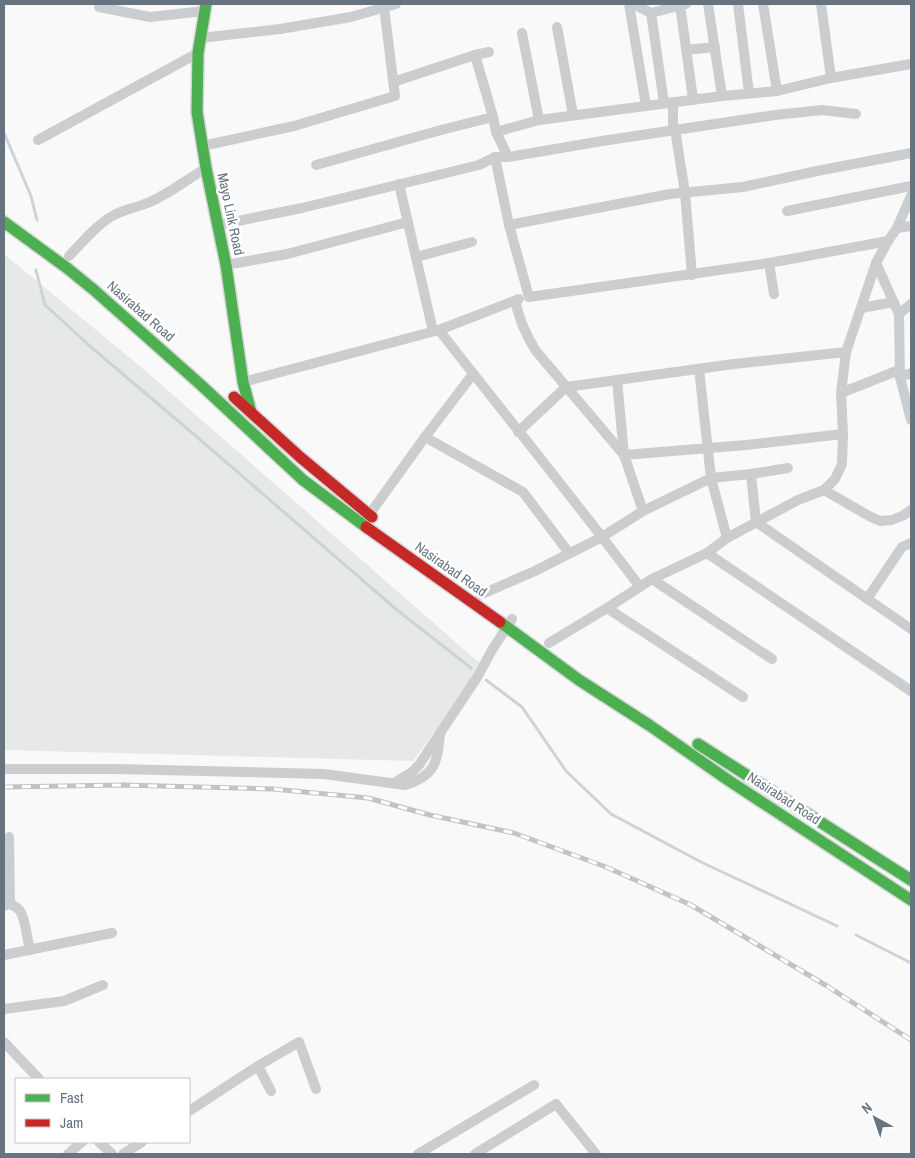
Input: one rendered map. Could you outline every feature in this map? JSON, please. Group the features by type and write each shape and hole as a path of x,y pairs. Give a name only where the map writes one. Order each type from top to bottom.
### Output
{"main road":[{"name":"Mayo Link Road","path":"205,7 198,53 197,112 206,168 226,265 243,382 251,414 249,430"},
{"name":"Nasirabad Road","path":"4,211 69,256 129,306"},
{"name":"Nasirabad Road","path":"4,222 94,290 195,379 303,480 344,511 509,623 545,641"},
{"path":"222,387 373,518"},
{"name":"Nasirabad Road","path":"409,544 480,595 509,623 579,680 911,900"},
{"name":"Nasirabad Road","path":"689,739 911,880"}],"street":[{"path":"200,38 280,29 342,19 378,7 396,4"},
{"path":"629,4 646,106"},
{"path":"639,4 639,7 651,12 683,5 686,50 693,100"},
{"path":"708,4 722,96"},
{"path":"738,4 749,93"},
{"path":"763,4 777,91"},
{"path":"821,4 831,78"},
{"path":"100,7 150,17 205,7"},
{"path":"202,146 294,126 395,96 378,7"},
{"path":"651,12 685,193 692,275"},
{"path":"557,28 574,115"},
{"path":"522,33 539,120"},
{"path":"686,50 715,47"},
{"path":"393,82 489,52"},
{"path":"38,140 198,53"},
{"path":"475,56 496,132 508,157"},
{"path":"496,132 539,120 722,96 777,91 831,78 911,64"},
{"path":"218,226 399,184 479,164 495,157 508,157 775,114 822,110 856,114"},
{"path":"316,165 493,117"},
{"path":"509,226 670,194 743,187 911,153"},
{"path":"495,157 509,226 529,297"},
{"path":"69,256 114,215 150,202 206,168"},
{"path":"399,184 436,331 473,374 602,536 640,587"},
{"path":"787,211 911,186"},
{"path":"545,641 608,608 652,579 707,553 727,538 756,522 798,500 824,490 835,479 842,464 841,393 846,352 876,263 897,228 911,196"},
{"path":"226,265 287,254 408,222"},
{"path":"897,228 911,226"},
{"path":"243,382 436,331 514,300 769,263 888,241"},
{"path":"416,257 472,242"},
{"path":"769,263 774,294"},
{"path":"876,263 899,314 900,373 911,420"},
{"path":"514,300 520,321 536,351 624,455"},
{"path":"861,308 894,302"},
{"path":"899,314 911,304"},
{"path":"518,432 566,388 734,364 846,352"},
{"path":"699,369 711,478 727,538"},
{"path":"841,393 900,373 911,373"},
{"path":"373,518 425,437 473,374"},
{"path":"617,380 624,455 643,510"},
{"path":"624,455 746,445 843,434"},
{"path":"425,437 523,492 569,553"},
{"path":"480,595 535,571 602,536 643,510 711,478 788,468"},
{"path":"751,474 756,522 911,629"},
{"path":"824,490 880,521 904,516 911,510"},
{"path":"867,599 908,547"},
{"path":"707,553 911,691"},
{"path":"652,579 772,659"},
{"path":"608,608 743,697"},
{"path":"4,769 116,769 324,774 405,785 425,777 432,769 439,751 440,733 478,676 509,623"},
{"path":"9,837 6,863 7,905 15,906 19,909 30,950"},
{"path":"4,955 112,933"},
{"path":"4,1009 64,1001 103,985"},
{"path":"4,1042 38,1078"},
{"path":"190,1110 299,1042 316,1089"},
{"path":"258,1066 271,1091"},
{"path":"418,1154 534,1085"},
{"path":"475,1154 556,1104 596,1154"},
{"path":"68,1154 81,1143"},
{"path":"103,1143 112,1154"},
{"path":"123,1154 140,1143"}],"shaded area":[{"path":"4,254 141,367 483,666 413,761 4,750"}],"waterway":[{"path":"4,133 31,196 37,220"},
{"path":"36,270 45,305 91,347 397,610 471,668"},
{"path":"486,680 522,707 566,771 611,814 701,862 837,926"},
{"path":"856,935 911,963"}],"railway":[{"path":"4,787 123,785 273,789 368,798 430,815 514,833 606,867 691,905 827,986 911,1040"}],"traffic: fast":[{"path":"206,4 198,53 197,112 206,168 226,265 243,382 251,412"},
{"path":"4,222 94,290 201,385 303,480 366,527"},
{"path":"500,622 579,680 911,900"},
{"path":"698,744 911,880"}],"traffic: jam":[{"path":"234,397 300,457 372,517"},
{"path":"366,527 500,622"}]}
